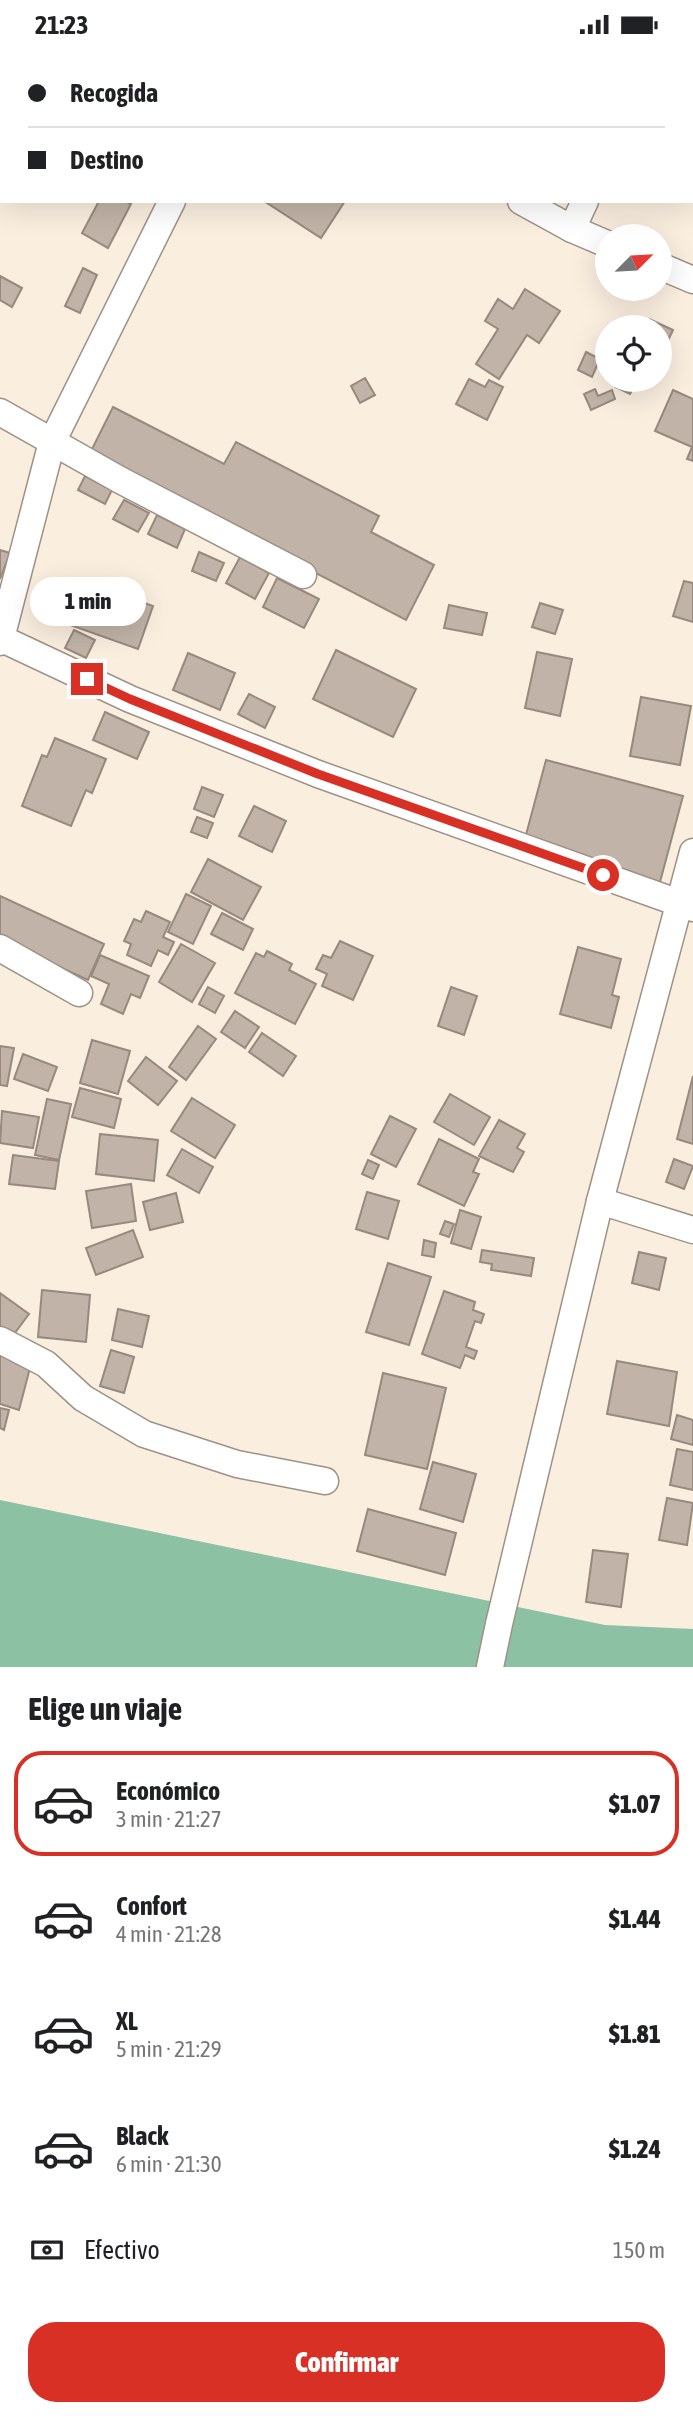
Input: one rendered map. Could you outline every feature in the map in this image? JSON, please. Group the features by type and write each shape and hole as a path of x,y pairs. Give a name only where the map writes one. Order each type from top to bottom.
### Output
{"street":[{"path":"171,203 52,442 0,640 130,699 318,774 687,905"},
{"path":"525,203 595,239"},
{"path":"572,229 584,203"},
{"path":"672,271 693,280"},
{"path":"0,412 120,480 303,575"},
{"path":"490,1667 600,1201 687,905 693,852"},
{"path":"0,948 79,993"},
{"path":"600,1201 693,1230"},
{"path":"0,1341 46,1364 83,1398 144,1434 237,1464 325,1481"}],"green space":[{"path":"0,1500 605,1625 693,1629 693,1667 0,1667"}],"building":[{"path":"98,203 131,204 108,248 82,233"},
{"path":"267,203 344,203 321,238"},
{"path":"83,268 97,275 80,313 65,306"},
{"path":"0,276 22,288 12,307 0,300"},
{"path":"525,289 560,311 539,343 527,335 499,379 476,364 498,329 485,321 498,299 513,309"},
{"path":"586,352 595,356 592,377 578,370"},
{"path":"365,378 375,395 360,403 351,386"},
{"path":"469,379 485,387 489,380 503,387 487,420 456,404"},
{"path":"595,389 598,396 613,392 615,399 591,410 584,394"},
{"path":"673,390 693,399 693,461 687,459 692,447 655,431"},
{"path":"113,407 224,464 236,442 379,516 371,532 434,565 406,620 89,455"},
{"path":"85,476 112,490 105,504 78,490"},
{"path":"124,500 149,513 138,532 113,519"},
{"path":"157,515 185,529 177,548 148,534"},
{"path":"0,550 10,553 0,579"},
{"path":"199,552 224,563 216,581 192,571"},
{"path":"240,557 269,573 255,599 226,583"},
{"path":"277,578 319,599 304,628 263,607"},
{"path":"85,581 153,606 138,649 70,625"},
{"path":"684,581 693,583 693,622 673,616"},
{"path":"540,603 563,610 555,634 532,627"},
{"path":"449,605 487,613 482,635 444,628"},
{"path":"74,630 95,640 86,658 65,648"},
{"path":"336,650 416,689 393,737 313,699"},
{"path":"537,652 572,659 560,716 525,708"},
{"path":"188,653 235,673 220,710 173,690"},
{"path":"249,694 275,707 265,728 238,714"},
{"path":"641,697 691,706 680,765 630,756"},
{"path":"105,712 149,732 137,759 93,740"},
{"path":"55,738 106,759 92,793 86,790 71,826 22,806 42,755 47,757"},
{"path":"546,760 683,796 660,882 523,846"},
{"path":"202,787 223,795 214,817 194,809"},
{"path":"254,806 286,821 272,852 239,836"},
{"path":"197,817 213,823 207,838 191,832"},
{"path":"208,859 261,887 243,920 191,892"},
{"path":"186,894 211,906 193,944 168,932"},
{"path":"0,896 104,944 88,980 0,940"},
{"path":"146,911 170,922 163,937 174,942 168,955 158,950 151,966 127,955 131,944 124,941 134,919 141,922"},
{"path":"222,913 253,929 243,950 211,934"},
{"path":"340,941 373,956 353,1000 322,986 327,974 316,969 323,955 331,958"},
{"path":"181,944 215,963 192,1002 159,982"},
{"path":"578,947 621,959 612,995 619,997 611,1028 560,1014"},
{"path":"267,951 292,964 289,970 316,984 295,1024 235,993 256,953 264,957"},
{"path":"100,955 149,976 140,998 131,994 123,1014 101,1004 109,984 91,976"},
{"path":"208,987 224,996 215,1013 199,1004"},
{"path":"451,987 477,996 464,1035 438,1026"},
{"path":"235,1011 259,1027 245,1048 221,1032"},
{"path":"198,1026 216,1039 186,1080 169,1067"},
{"path":"262,1033 296,1056 283,1076 249,1052"},
{"path":"92,1040 130,1051 118,1094 80,1083"},
{"path":"0,1046 14,1048 7,1086 0,1085"},
{"path":"23,1054 57,1067 48,1091 14,1079"},
{"path":"146,1057 177,1081 158,1105 128,1081"},
{"path":"693,1076 693,1144 677,1139"},
{"path":"80,1088 121,1099 114,1128 72,1117"},
{"path":"450,1094 490,1117 474,1145 434,1122"},
{"path":"192,1098 235,1125 215,1158 171,1131"},
{"path":"47,1099 71,1104 59,1160 35,1155"},
{"path":"2,1111 39,1117 33,1148 0,1143"},
{"path":"390,1116 416,1129 396,1167 371,1154"},
{"path":"499,1120 525,1134 517,1148 524,1152 513,1172 479,1156"},
{"path":"100,1134 158,1140 154,1181 96,1174"},
{"path":"439,1139 479,1159 473,1172 479,1174 464,1206 418,1184"},
{"path":"182,1149 213,1167 199,1193 167,1175"},
{"path":"13,1155 59,1161 55,1189 9,1184"},
{"path":"674,1159 693,1166 684,1189 666,1182"},
{"path":"368,1160 379,1165 373,1179 362,1174"},
{"path":"131,1184 136,1221 92,1228 86,1191"},
{"path":"367,1192 399,1201 388,1239 356,1229"},
{"path":"176,1193 183,1222 150,1230 143,1202"},
{"path":"460,1210 481,1217 471,1249 451,1243"},
{"path":"445,1221 454,1224 449,1237 440,1234"},
{"path":"133,1230 143,1257 96,1275 86,1248"},
{"path":"424,1240 436,1243 434,1257 422,1255"},
{"path":"482,1250 534,1258 531,1276 491,1270 492,1264 480,1262"},
{"path":"639,1252 666,1258 659,1290 632,1283"},
{"path":"388,1263 431,1277 409,1345 366,1332"},
{"path":"42,1290 90,1295 86,1342 38,1337"},
{"path":"444,1291 475,1302 473,1310 484,1314 481,1323 475,1321 466,1347 477,1351 474,1359 465,1355 460,1368 422,1354"},
{"path":"0,1293 29,1314 8,1342 0,1336"},
{"path":"118,1309 149,1316 142,1347 112,1340"},
{"path":"111,1350 134,1357 124,1393 100,1386"},
{"path":"0,1355 31,1364 19,1410 0,1404"},
{"path":"617,1361 677,1372 669,1426 607,1414"},
{"path":"383,1373 446,1388 427,1469 365,1455"},
{"path":"0,1408 9,1410 4,1430 0,1428"},
{"path":"677,1415 693,1420 693,1445 671,1439"},
{"path":"677,1449 693,1452 693,1490 670,1485"},
{"path":"433,1462 476,1474 463,1522 420,1509"},
{"path":"667,1498 693,1503 687,1545 659,1540"},
{"path":"368,1509 456,1533 445,1575 357,1551"},
{"path":"593,1550 628,1554 621,1607 586,1602"}],"route":[{"path":"87,679 130,699 318,774 603,875"}]}
